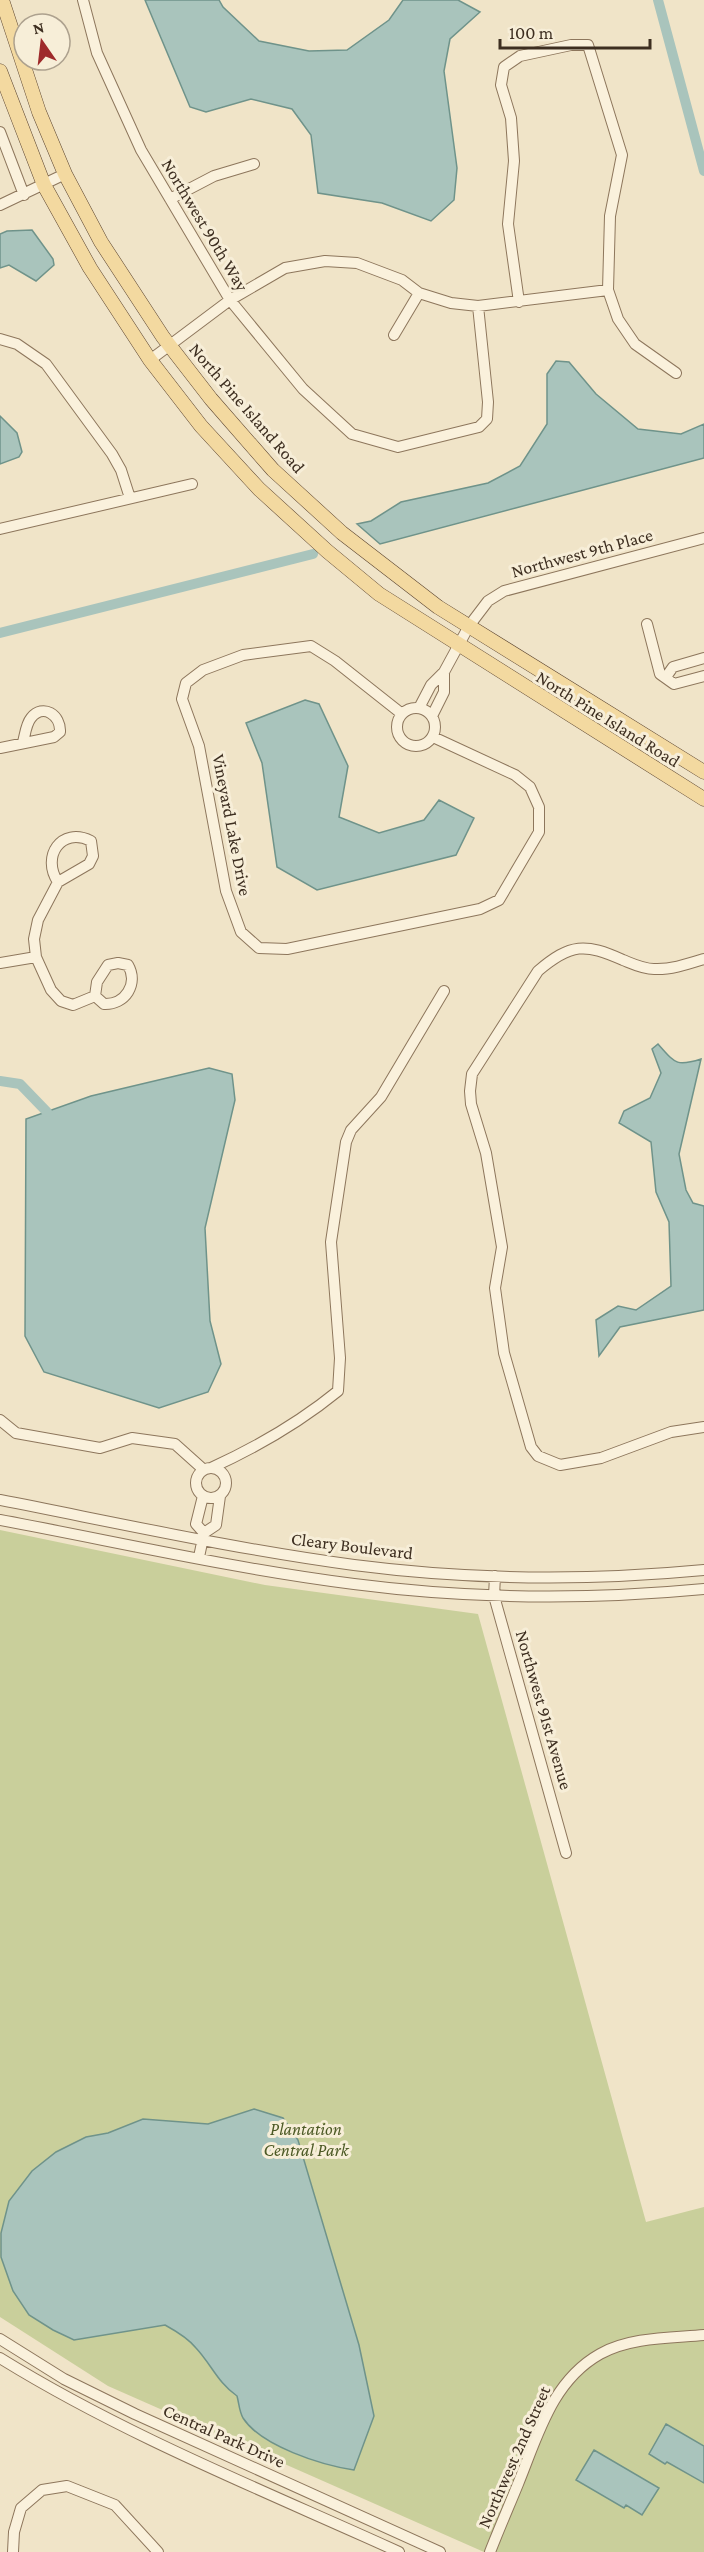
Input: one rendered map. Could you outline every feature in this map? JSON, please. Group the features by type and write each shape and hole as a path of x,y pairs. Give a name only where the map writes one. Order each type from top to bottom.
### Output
{"main road":[{"name":"North Pine Island Road","path":"2,0 39,112 65,174 101,242 169,345 211,399 273,470 350,539 399,578 469,626 704,772"},
{"name":"North Pine Island Road","path":"0,71 44,185 90,268 150,360 201,426 259,489 327,551 379,594 704,800"}],"street":[{"name":"Northwest 90th Way","path":"82,0 98,53 141,150 230,300 303,389 352,434 398,447 480,427 488,419 478,306"},
{"path":"519,302 508,224 514,161 511,118 501,84 504,67 520,56 571,45 588,45 622,155 610,216 608,290 618,318 635,344 676,373"},
{"path":"0,132 24,195"},
{"path":"170,199 214,176 254,164"},
{"path":"0,205 65,174"},
{"path":"150,360 230,300 285,268 325,261 357,263 402,280 419,293 451,303 478,306 608,290"},
{"path":"394,335 419,293"},
{"path":"0,339 17,344 45,364 112,454 121,470 130,498"},
{"path":"0,529 192,484"},
{"name":"Northwest 9th Place","path":"444,672 469,626 488,601 504,591 704,538"},
{"path":"647,624 660,674 674,684 704,676"},
{"name":"Vineyard Lake Drive","path":"402,714 335,661 311,646 243,655 203,670 186,683 182,699 199,746 226,891 241,932 259,948 287,949 480,909 499,900 540,832 539,807 530,787 515,775 433,737"},
{"path":"666,677 673,667 704,658"},
{"path":"419,708 431,685 444,672"},
{"path":"432,716 444,692 444,672"},
{"path":"419,708 432,716 435,724 433,737 423,745 411,745 405,742 397,726 406,710 419,708"},
{"path":"0,748 23,742"},
{"path":"58,882 51,867 53,849 57,844 64,839 75,837 91,841 93,856 89,864 58,882 38,920 34,939 36,957 51,990 61,1001 73,1005 95,996"},
{"path":"704,959 654,969 640,968 592,947 575,949 562,954 538,971 472,1074 471,1104 486,1153 502,1247 495,1288 504,1353 531,1447 538,1456 560,1465 601,1458 671,1432 704,1427"},
{"path":"0,963 36,957"},
{"path":"238,1456 226,1479 226,1489 219,1496 211,1498 203,1496 197,1490 196,1480 207,1469 238,1456 309,1415 338,1391 340,1358 331,1242 346,1142 351,1130 381,1097 444,991"},
{"path":"0,1420 16,1433 100,1448 132,1438 175,1444 207,1469 220,1471 226,1479"},
{"path":"203,1496 196,1524 204,1536"},
{"path":"200,1557 204,1536 216,1525 219,1496"},
{"name":"Cleary Boulevard","path":"0,1500 355,1565 495,1576 627,1576 704,1570"},
{"name":"Cleary Boulevard","path":"0,1520 281,1574 355,1584 494,1596 610,1596 704,1590"},
{"name":"Northwest 91st Avenue","path":"495,1576 494,1596 566,1853"},
{"name":"Northwest 2nd Street","path":"490,2552 534,2441 557,2393 572,2374 601,2353 633,2343 704,2336"},
{"name":"Central Park Drive","path":"0,2339 64,2379 135,2414 440,2552"},
{"name":"Central Park Drive","path":"0,2358 57,2393 128,2429 399,2552"},
{"path":"13,2552 14,2532 21,2508 42,2490 67,2486 115,2505 158,2552"}],"green space":[{"name":"Plantation Central Park","path":"0,1530 265,1585 478,1614 646,2222 704,2207 704,2552 484,2552 108,2386 0,2317"}],"water":[{"path":"145,0 219,0 223,7 259,41 309,51 347,50 389,20 403,0 458,0 480,12 450,39 444,71 457,168 454,200 431,221 382,203 318,193 311,135 292,109 251,99 206,112 190,107"},
{"path":"32,230 53,259 54,265 36,281 9,265 0,268 0,234 7,231"},
{"path":"556,361 569,362 596,394 638,429 681,434 704,424 704,458 380,544 357,524 371,521 401,502 488,483 520,466 547,424 547,374"},
{"path":"0,416 17,433 22,452 19,457 0,464"},
{"path":"305,700 319,704 348,766 339,817 379,833 424,820 439,800 474,818 456,855 317,890 277,867 262,763 246,723"},
{"path":"658,1044 677,1062 686,1063 701,1059 679,1154 686,1190 693,1203 704,1206 704,1310 620,1327 599,1356 596,1320 618,1306 636,1310 671,1286 669,1222 656,1192 651,1142 619,1123 624,1111 650,1098 661,1073 652,1049"},
{"path":"209,1068 232,1074 235,1100 205,1228 210,1321 221,1364 208,1392 159,1408 44,1372 25,1336 26,1119 91,1096"},
{"path":"254,2109 283,2118 298,2140 359,2345 374,2416 354,2470 309,2459 263,2437 243,2418 237,2396 230,2391 196,2348 178,2332 165,2325 74,2340 53,2330 29,2315 13,2291 1,2257 1,2233 9,2201 32,2171 56,2152 86,2137 108,2133 143,2119 208,2124"},
{"path":"666,2424 704,2446 704,2483 649,2454"},
{"path":"594,2450 659,2488 642,2515 626,2505 624,2508 576,2480"}],"waterway":[{"path":"658,0 704,171"},
{"path":"0,633 313,554"},
{"path":"0,1081 20,1084 47,1112"}]}
